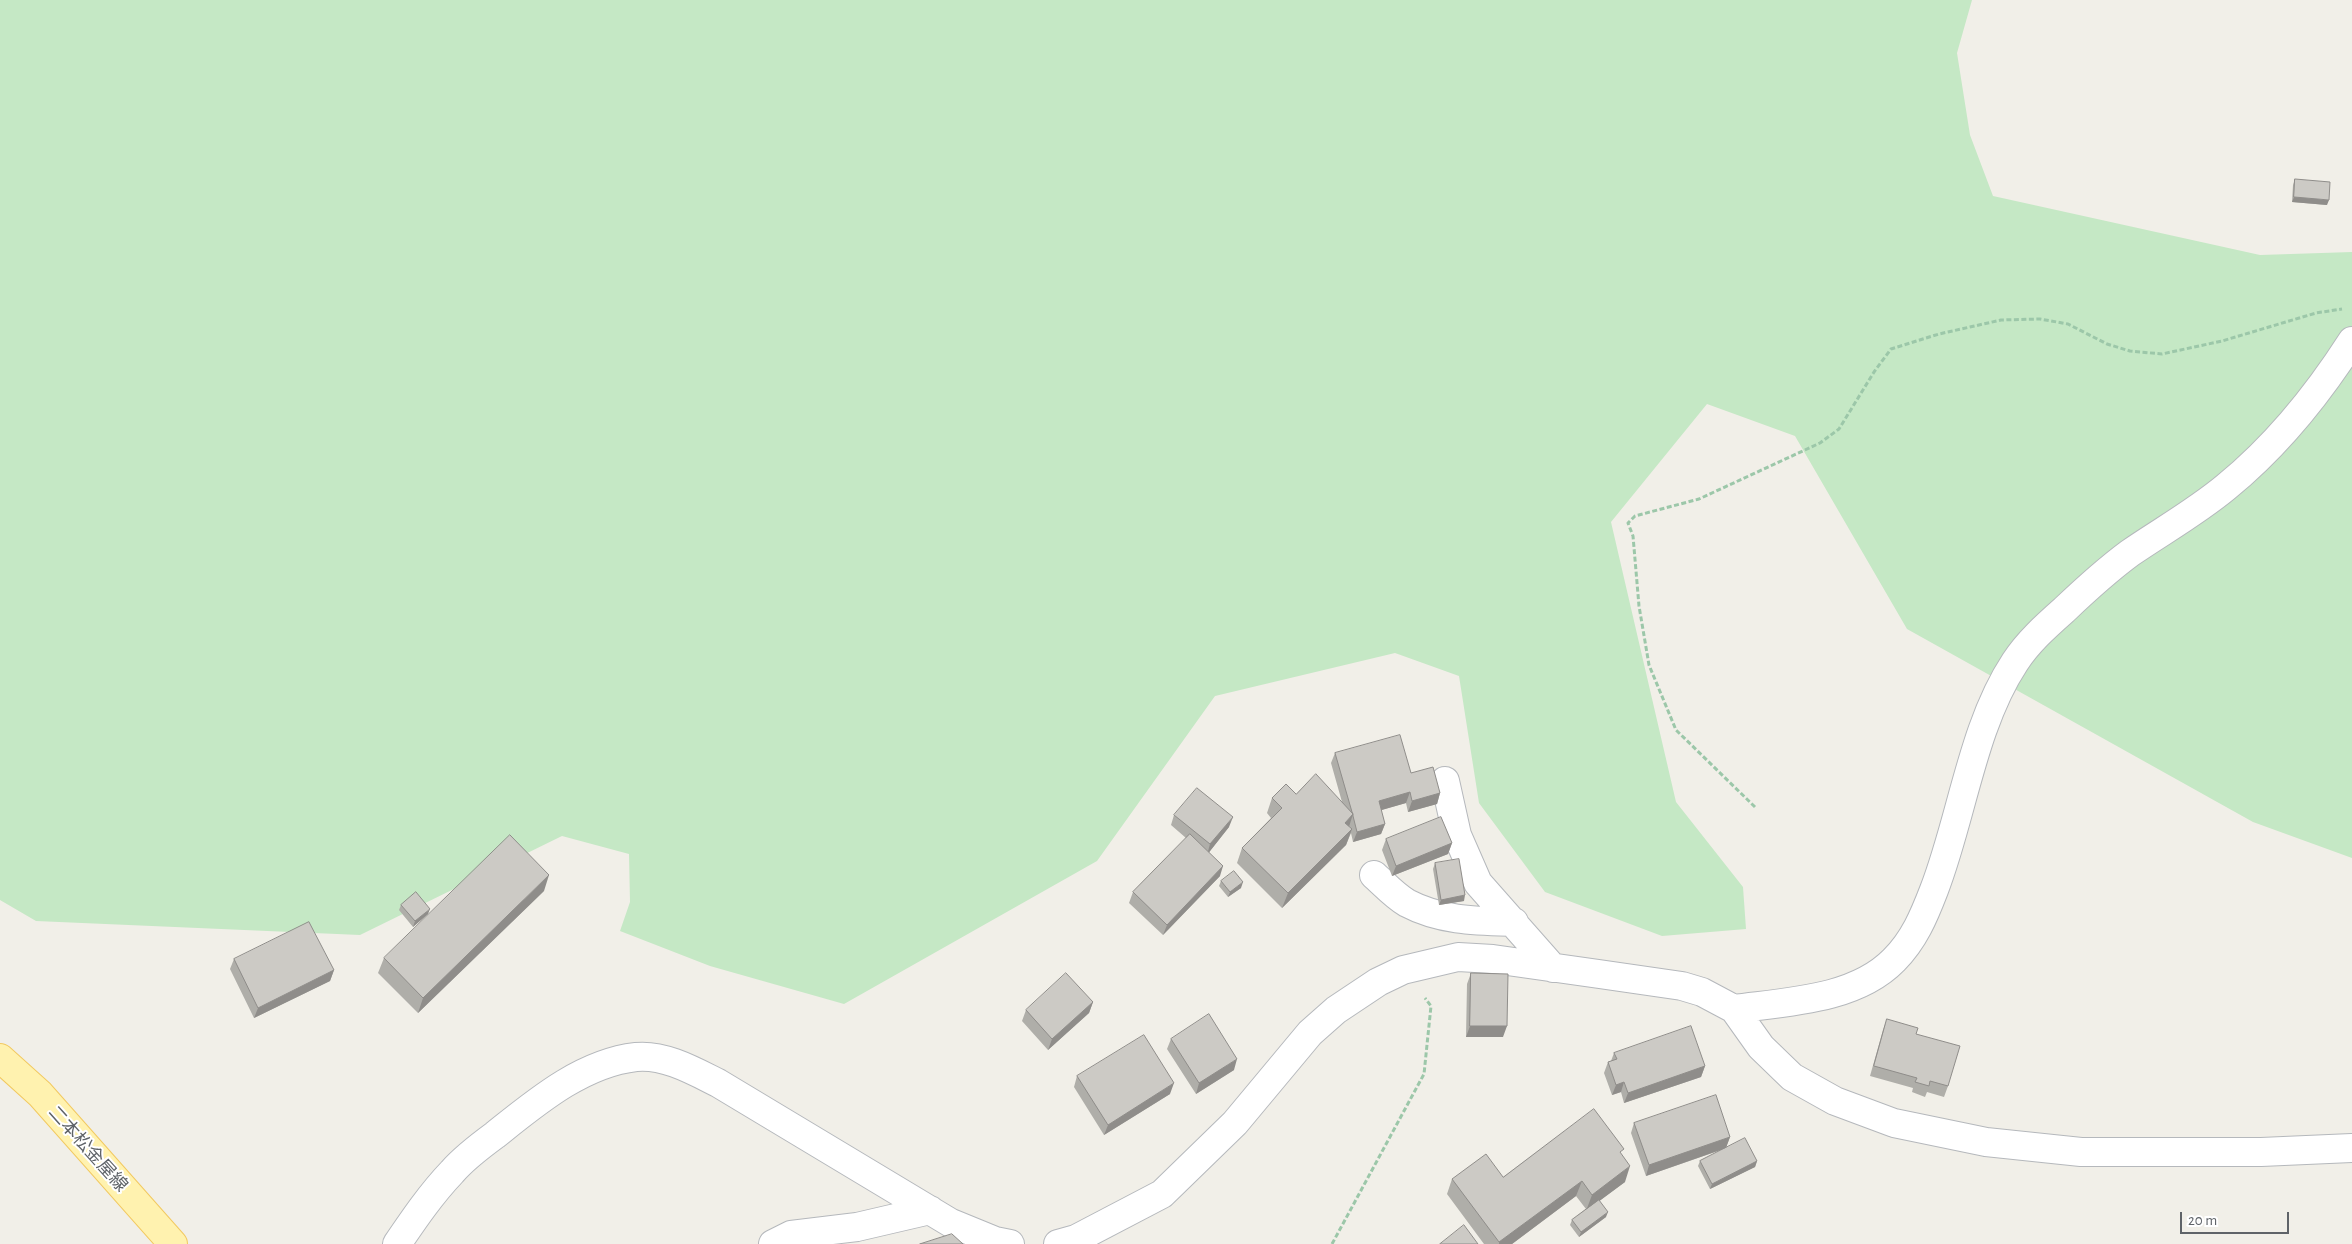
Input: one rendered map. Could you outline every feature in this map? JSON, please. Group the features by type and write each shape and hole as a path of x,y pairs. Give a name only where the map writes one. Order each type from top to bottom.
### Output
{"main road":[{"name":"二本松金屋線","path":"0,1058 40,1094 173,1244"}],"street":[{"path":"1734,1009 1840,991 1871,977 1892,962 1909,943 1922,921 1940,874 1983,731 1998,692 2015,662 2037,634 2128,554 2226,487 2266,450 2297,414 2352,341"},
{"path":"1445,781 1457,835 1478,883 1553,968"},
{"path":"1374,875 1405,902 1428,912 1459,920 1514,922"},
{"path":"1058,1244 1076,1240 1162,1194 1235,1122 1310,1033 1336,1010 1378,982 1402,970 1458,957 1493,959 1682,986 1711,996 1734,1009 1761,1047 1792,1077 1835,1101 1894,1123 1986,1142 2081,1152 2261,1152 2352,1148"},
{"path":"397,1244 425,1203 453,1170 536,1103 590,1070 636,1057 654,1058 689,1068 718,1083 951,1223 995,1241 1010,1244"},
{"path":"773,1244 791,1235 857,1227 930,1210"}],"path":[{"path":"1755,807 1676,730 1649,664 1639,606 1633,536 1628,524 1635,516 1699,499 1820,443 1839,430 1874,372 1892,349 1938,334 2001,320 2040,319 2068,324 2107,344 2130,351 2162,354 2222,341 2316,313 2343,308"},
{"path":"1332,1244 1424,1074 1431,1006 1402,970"}],"green space":[{"path":"0,0 1972,0 1957,53 1970,135 1993,196 2260,255 2352,252 2352,858 2253,822 1907,629 1795,436 1707,404 1611,522 1676,802 1743,887 1746,929 1662,936 1545,892 1479,803 1459,676 1395,653 1215,696 1097,861 844,1004 710,966 620,931 630,902 629,854 562,836 360,935 36,921 0,900"}],"building":[{"path":"2295,179 2330,182 2329,200 2294,197"},
{"path":"1400,735 1411,773 1433,767 1440,793 1412,801 1410,792 1379,801 1385,824 1357,832 1335,753"},
{"path":"1316,774 1353,814 1345,823 1352,829 1288,893 1242,848 1282,808 1272,798 1286,784 1296,794"},
{"path":"1197,788 1233,817 1210,844 1174,815"},
{"path":"1441,817 1452,843 1396,866 1386,839"},
{"path":"1190,834 1223,866 1167,925 1133,892"},
{"path":"510,835 549,875 423,998 384,958"},
{"path":"1459,859 1465,895 1441,900 1435,863"},
{"path":"1234,871 1243,882 1230,892 1221,881"},
{"path":"416,892 430,909 415,921 401,905"},
{"path":"309,922 334,970 258,1008 234,959"},
{"path":"1066,973 1093,1002 1052,1039 1026,1010"},
{"path":"1471,973 1508,974 1507,1026 1470,1026"},
{"path":"1209,1014 1237,1059 1199,1083 1171,1039"},
{"path":"1887,1019 1918,1028 1916,1034 1960,1046 1948,1086 1930,1081 1929,1086 1915,1082 1917,1078 1874,1066"},
{"path":"1691,1026 1705,1066 1628,1093 1624,1082 1616,1085 1608,1062 1617,1059 1614,1053"},
{"path":"1144,1035 1174,1083 1108,1125 1077,1076"},
{"path":"1716,1095 1730,1137 1649,1165 1634,1123"},
{"path":"1594,1109 1624,1149 1620,1152 1630,1166 1592,1195 1582,1181 1499,1242 1452,1179 1486,1154 1503,1177"},
{"path":"1745,1138 1757,1161 1712,1184 1700,1161"},
{"path":"1599,1200 1608,1212 1581,1232 1572,1220"},
{"path":"1464,1225 1478,1244 1440,1244"},
{"path":"952,1234 963,1244 920,1244"}]}
